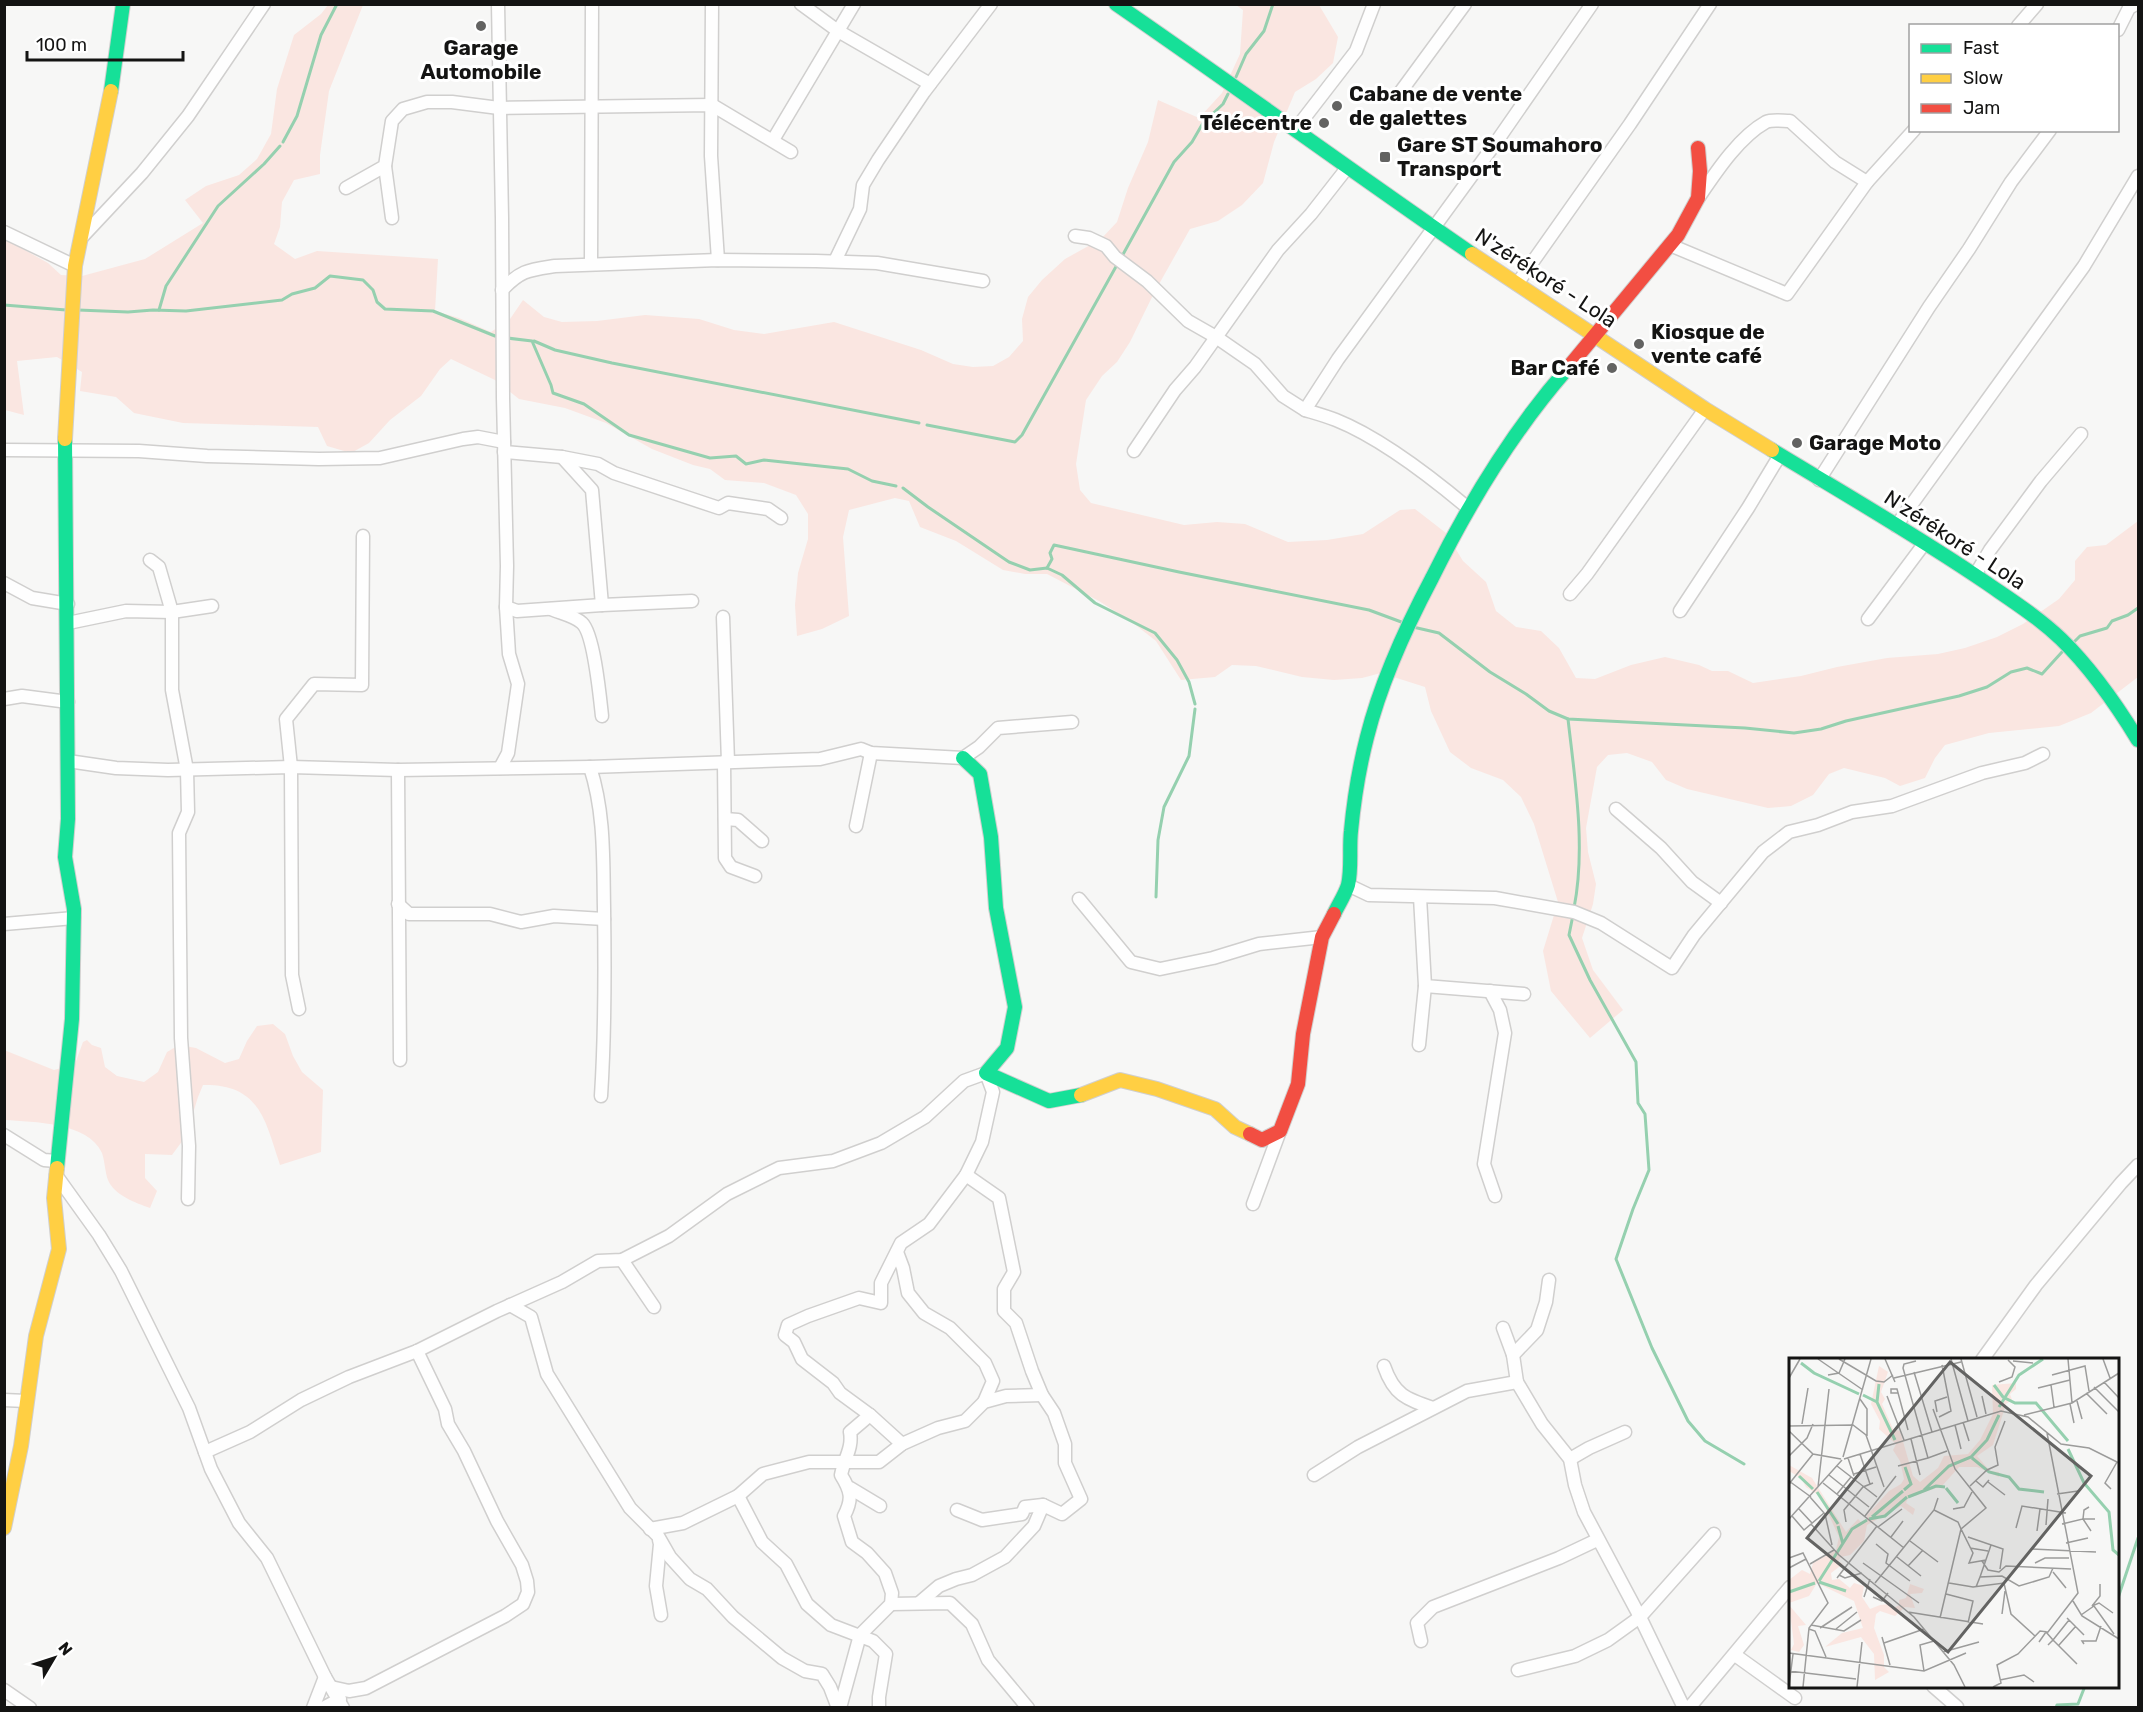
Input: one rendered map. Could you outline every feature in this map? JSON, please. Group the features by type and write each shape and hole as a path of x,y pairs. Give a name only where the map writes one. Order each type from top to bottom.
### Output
{"main road":[{"path":"4,1528 21,1446 36,1336 59,1249 54,1198 72,1019 74,918 65,857 68,761 68,604 65,449 70,332 75,266 109,110 123,4"},
{"name":"N'zérékoré - Lola","path":"1119,5 1347,168 1517,284 1705,409 1975,575 2037,618 2073,651 2120,711 2139,740"},
{"path":"963,758 980,774 991,837 996,908 1015,1007 1007,1048 986,1073 1049,1101 1076,1097 1120,1080 1157,1089 1215,1109 1235,1128 1262,1140 1280,1131 1298,1084 1303,1034 1322,937 1348,885 1351,832 1359,769 1387,672 1413,614 1468,508 1505,449 1542,399 1678,235 1698,198 1700,171 1698,148"}],"street":[{"path":"82,237 142,173 188,116 264,4"},
{"path":"498,4 506,607 508,654 518,684 508,753 500,768"},
{"path":"591,264 592,4"},
{"path":"712,4 711,156 718,260"},
{"path":"801,4 838,31 930,84"},
{"path":"773,140 854,4"},
{"path":"835,261 860,209 863,185 878,160 930,84 991,4"},
{"path":"1295,130 1356,51 1374,4"},
{"path":"1399,94 1465,4"},
{"path":"1305,410 1338,359 1432,227 1497,141 1592,4"},
{"path":"1517,284 1630,124 1710,4"},
{"path":"2020,24 2037,4"},
{"path":"2119,28 2132,8"},
{"path":"392,218 385,166 392,121 403,109 427,102 452,102 499,108 712,105 792,152"},
{"path":"1698,198 1742,142 1768,121 1790,121 1835,162 1867,182"},
{"path":"1670,245 1787,294 1867,182 1912,132"},
{"path":"1820,480 2011,182 2048,132"},
{"path":"346,188 385,166"},
{"path":"1134,452 1175,390 1195,367 1278,250 1311,214 1347,168"},
{"path":"1896,526 2084,266 2139,176"},
{"path":"4,232 75,266"},
{"path":"1076,236 1089,238 1106,246 1119,260 1147,281 1188,321 1255,364 1283,396 1305,410 1337,420 1379,443 1468,508"},
{"path":"502,290 516,276 529,270 591,264 718,260 877,263 983,281"},
{"path":"1570,594 1587,574 1705,409"},
{"path":"1975,575 1990,550 2041,481 2081,434"},
{"path":"4,450 65,449 207,456 380,458 478,437 504,447 598,464 614,473 719,507 728,503 768,509 781,518"},
{"path":"562,456 592,490 603,605"},
{"path":"1680,611 1780,456"},
{"path":"299,1009 292,975 291,767 286,719 314,684 362,685 363,536"},
{"path":"1868,619 1924,544"},
{"path":"150,560 159,567 172,612 172,690 187,770 188,812 179,833 181,1038 189,1146 188,1199"},
{"path":"4,583 32,598 68,604"},
{"path":"506,607 517,611 692,602"},
{"path":"68,623 126,611 172,612 212,606"},
{"path":"550,608 582,623 587,632 597,672 602,716"},
{"path":"723,617 725,858 731,867 755,876"},
{"path":"4,699 22,696 68,702"},
{"path":"68,761 116,768 187,770 291,767 398,770 591,767 820,759 861,749 871,753 963,758 980,747 998,728 1072,722"},
{"path":"856,826 871,753"},
{"path":"1348,885 1369,895 1495,898 1574,912 1601,923 1672,968 1694,935 1763,852 1789,832 1818,825 1852,812 1892,806 1982,773 2025,763 2043,754"},
{"path":"591,767 603,827 605,1041 601,1096"},
{"path":"398,770 400,1060"},
{"path":"1616,809 1661,848 1692,882 1721,903"},
{"path":"725,819 738,820 762,841"},
{"path":"1419,1046 1425,986 1420,897"},
{"path":"1079,899 1131,963 1160,969 1213,958 1259,944 1322,937"},
{"path":"398,904 409,914 490,914 521,922 554,916 604,919"},
{"path":"4,924 74,918"},
{"path":"1425,986 1524,994"},
{"path":"1490,991 1500,1010 1505,1033 1485,1164 1495,1196"},
{"path":"205,1452 250,1432 301,1401 349,1377 417,1352 510,1305 562,1282 598,1261 622,1260 669,1236 728,1194 779,1168 833,1161 881,1143 925,1117 964,1081 986,1073 993,1092 982,1142 966,1175 929,1224 901,1243 881,1283 881,1303 859,1298 788,1325 785,1335 794,1341 802,1359 902,1444"},
{"path":"1253,1204 1280,1131"},
{"path":"4,1135 56,1168 121,1271 189,1408 211,1469 239,1523 267,1558 328,1682 342,1703 323,1707"},
{"path":"1983,1358 2036,1285 2121,1183 2139,1165"},
{"path":"966,1175 999,1198 1014,1272 1004,1289 1004,1311 1016,1323 1042,1395 1054,1413 1065,1444 1065,1463 1081,1499 1062,1514 1042,1504 1025,1507 1022,1514"},
{"path":"654,1533 683,1523 738,1496 763,1474 809,1462 879,1462 902,1444 938,1428 965,1421 984,1402 993,1381 986,1363 950,1328 924,1312 908,1293 897,1252"},
{"path":"622,1260 654,1307"},
{"path":"1513,1355 1537,1330 1546,1302 1549,1280"},
{"path":"538,1292 531,1317 547,1374 630,1508 654,1533 670,1557 690,1579 707,1589 733,1617 782,1658 805,1671 822,1674 839,1707"},
{"path":"510,1305 531,1317"},
{"path":"1503,1328 1513,1355 1517,1382 1542,1424 1570,1459 1578,1494 1597,1540 1640,1617 1684,1707"},
{"path":"328,1682 349,1691 366,1688 505,1616 523,1604 528,1592 522,1565 448,1424 441,1398 417,1352"},
{"path":"1384,1366 1389,1380 1398,1392 1415,1402 1433,1408"},
{"path":"1314,1475 1358,1447 1467,1391 1517,1382"},
{"path":"984,1402 1006,1396 1042,1395"},
{"path":"4,1400 26,1401"},
{"path":"839,1707 860,1635 891,1604 892,1593 885,1573 867,1553 852,1542 844,1516 850,1505 849,1488 841,1475 843,1462 852,1444 850,1432 870,1415"},
{"path":"1570,1459 1625,1432"},
{"path":"849,1488 880,1506"},
{"path":"738,1496 762,1542 786,1564 807,1604 831,1625 873,1641 886,1654 879,1707"},
{"path":"919,1604 939,1586 972,1575 1005,1557 1034,1526 1042,1504"},
{"path":"957,1510 982,1521 1022,1514"},
{"path":"1022,1514 1034,1526"},
{"path":"654,1533 660,1544 656,1586 661,1615"},
{"path":"1518,1670 1575,1656 1608,1640 1640,1617 1714,1534"},
{"path":"1421,1641 1417,1623 1433,1607 1559,1558 1597,1540"},
{"path":"950,1603 956,1579"},
{"path":"1689,1707 1789,1589"},
{"path":"891,1604 950,1603 972,1624 988,1660 1028,1707"},
{"path":"1735,1655 1795,1698"},
{"path":"313,1707 328,1682"},
{"path":"1935,1688 1957,1707"},
{"path":"4,1690 30,1707"}],"shaded area":[{"path":"328,5 363,5 329,91 320,155 320,174 294,180 282,202 280,227 274,244 295,259 317,251 438,259 435,311 459,318 491,332 510,319 523,300 544,317 562,322 597,321 645,315 699,319 734,330 764,334 834,322 921,350 953,364 973,367 993,366 1009,357 1023,341 1022,319 1028,297 1042,280 1065,259 1101,239 1117,222 1128,188 1148,142 1158,100 1199,118 1222,93 1240,54 1243,10 1236,5 1319,5 1338,37 1333,63 1316,79 1295,92 1274,142 1263,183 1242,205 1218,221 1190,229 1130,342 1086,400 1076,464 1080,490 1091,503 1184,525 1217,522 1245,524 1288,542 1327,540 1363,534 1400,510 1415,509 1446,533 1463,561 1486,582 1496,611 1516,627 1541,631 1559,648 1576,678 1595,679 1631,665 1665,657 1699,665 1712,671 1728,671 1753,683 1801,676 1887,658 1938,654 1997,637 2023,624 2059,599 2075,580 2075,561 2087,547 2106,545 2138,521 2138,677 2091,713 2059,726 1989,733 1945,745 1935,758 1925,778 1900,786 1885,778 1844,768 1829,774 1813,795 1791,806 1768,808 1687,789 1666,780 1652,762 1627,753 1608,755 1597,767 1586,828 1588,852 1596,884 1593,904 1582,938 1593,970 1623,1010 1590,1038 1551,991 1543,951 1558,902 1534,824 1521,797 1503,780 1471,768 1450,752 1431,711 1425,687 1381,673 1362,678 1334,680 1302,677 1256,666 1232,665 1215,677 1181,680 1156,641 1099,601 1047,574 1025,574 1003,570 956,541 920,527 909,501 895,498 849,510 843,537 849,616 822,629 797,636 795,605 798,573 808,539 808,514 796,495 764,483 725,480 710,469 652,449 606,423 565,408 519,399 495,380 451,359 440,369 421,396 390,420 369,443 351,453 327,446 318,427 183,423 134,413 116,397 80,391 82,372 57,357 17,361 24,415 5,410 5,239 48,263 61,275 82,276 145,259 203,223 185,200 206,186 239,175 257,159 271,134 277,89 294,35 321,14"},
{"path":"273,1024 285,1034 302,1072 323,1090 321,1152 280,1165 264,1120 248,1098 222,1086 203,1085 186,1136 172,1155 145,1154 145,1178 157,1191 150,1208 126,1198 115,1190 108,1180 102,1153 85,1135 73,1129 44,1123 5,1120 4,1050 54,1070 75,1064 83,1042 87,1040 92,1045 101,1048 105,1067 117,1076 144,1082 158,1072 167,1052 179,1045 196,1048 225,1063 239,1059 257,1026"}],"waterway":[{"path":"283,142 297,116 321,35 337,4"},
{"path":"1236,77 1246,54 1264,31 1273,4"},
{"path":"1121,258 1174,162 1192,142 1203,123 1223,104 1228,94"},
{"path":"159,310 166,286 218,206 264,164 280,146"},
{"path":"927,425 1015,442 1022,435 1118,263"},
{"path":"78,310 186,311 282,300 292,294 315,288 330,276 363,280 373,290 377,302 385,309 433,311 495,336"},
{"path":"4,305 66,310"},
{"path":"507,338 532,341 553,393 584,404 629,435 710,458 736,456 746,464 764,460 848,469 872,481 896,486"},
{"path":"534,341 555,350 612,363 919,423"},
{"path":"903,488 1009,562 1030,570 1047,568 1062,575 1095,603 1155,633 1177,660 1189,682 1195,704"},
{"path":"1047,568 1052,559 1050,553 1054,545 1369,610 1404,623"},
{"path":"2074,642 2080,636 2107,628 2112,621 2138,608"},
{"path":"1413,627 1439,633 1490,672 1549,711 1568,719 1745,728 1794,733 1821,729 1846,721 1959,696 1987,687 2011,672 2027,668 2042,674 2062,652"},
{"path":"1156,897 1158,840 1164,807 1189,756 1195,709"},
{"path":"1568,719 1579,838 1574,908"},
{"path":"1573,915 1569,935 1590,980 1636,1062 1638,1103 1645,1114 1649,1170 1616,1259 1652,1348 1688,1421 1705,1441 1744,1464"},
{"path":"2119,1595 2138,1538"},
{"path":"2056,1708 2057,1705 2078,1704 2084,1688"}],"traffic: fast":[{"path":"111,91 123,4"},
{"path":"1116,4 1472,254"},
{"path":"1334,914 1348,885 1352,819 1364,749 1379,696 1403,636 1476,496 1510,443 1567,369"},
{"path":"57,1168 72,1019 74,909 65,857 68,819 65,439"},
{"path":"1772,450 1933,548 2043,623 2072,650 2093,674 2138,740"},
{"path":"963,758 980,774 991,837 996,908 1015,1007 1007,1048 986,1073 1049,1101 1081,1095"}],"traffic: slow":[{"path":"65,439 75,266 111,91"},
{"path":"1472,254 1705,409 1772,450"},
{"path":"1081,1095 1120,1080 1157,1089 1215,1109 1235,1127 1250,1134"},
{"path":"4,1528 21,1446 36,1336 59,1249 54,1198 57,1168"}],"traffic: jam":[{"path":"1567,369 1678,235 1698,198 1700,171 1698,148"},
{"path":"1250,1134 1262,1140 1280,1131 1298,1084 1303,1034 1322,937 1334,914"}],"place":[{"name":"Garage Automobile","path":"481,26"},
{"name":"Cabane de vente de galettes","path":"1337,106"},
{"name":"Télécentre","path":"1324,123"},
{"name":"Gare ST Soumahoro Transport","path":"1385,157"},
{"name":"Kiosque de vente café","path":"1639,344"},
{"name":"Bar Café","path":"1612,368"},
{"name":"Garage Moto","path":"1797,443"}]}
